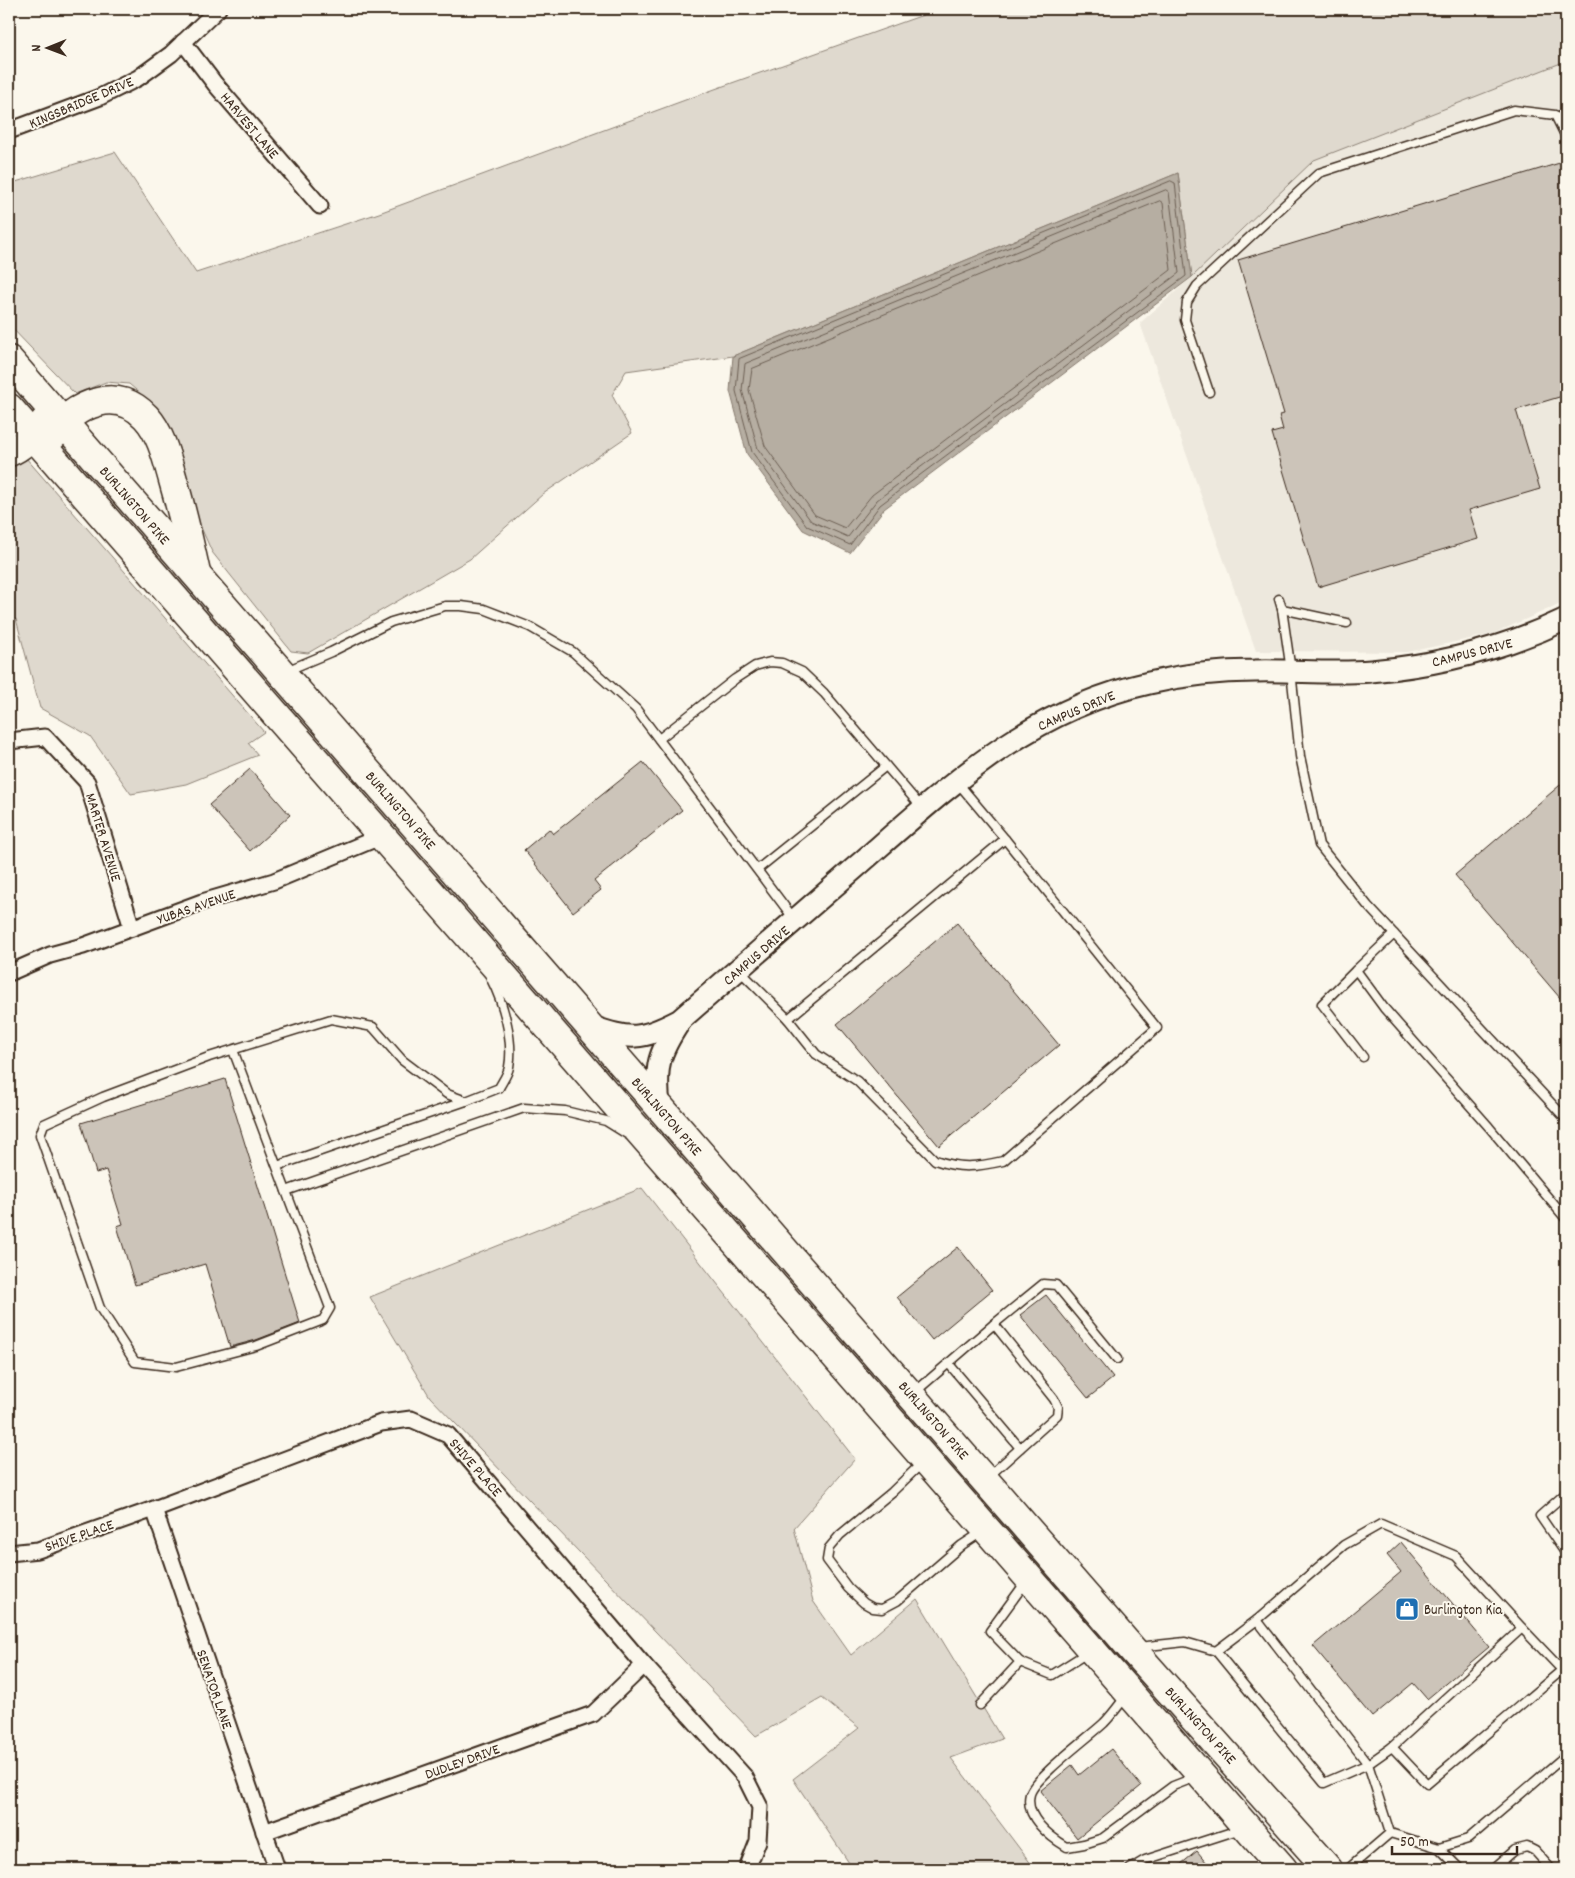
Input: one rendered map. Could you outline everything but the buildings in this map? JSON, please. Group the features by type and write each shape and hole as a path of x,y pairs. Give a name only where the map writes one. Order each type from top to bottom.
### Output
{"highway":[{"name":"BURLINGTON PIKE","path":"9,360 1132,1648 1328,1869"},
{"path":"9,452 41,445 46,420 56,414 104,400 118,400 133,405 147,417 158,436 167,459 185,518 196,575"},
{"name":"BURLINGTON PIKE","path":"9,408 1283,1869"}],"street":[{"name":"KINGSBRIDGE DRIVE","path":"9,131 119,88 155,67 218,9"},
{"name":"HARVEST LANE","path":"183,42 215,84 320,206"},
{"name":"CAMPUS DRIVE","path":"589,1026 615,1034 635,1037 656,1033 680,1020 956,780 1006,743 1047,720 1097,699 1148,683 1223,672 1371,671 1438,662 1516,641 1566,619"},
{"name":"MARTER AVENUE","path":"9,741 45,737 87,782 132,928"},
{"name":"YUBAS AVENUE","path":"9,973 50,955 83,946 202,902 274,881 382,836"},
{"name":"CAMPUS DRIVE","path":"659,1106 657,1086 658,1065 664,1046 680,1020"},
{"name":"SHIVE PLACE","path":"9,1554 38,1550 154,1509 381,1423 411,1419 448,1434 644,1665 745,1778 760,1807 758,1841 746,1869"},
{"name":"SENATOR LANE","path":"154,1509 277,1869"},
{"name":"DUDLEY DRIVE","path":"264,1832 593,1714 644,1665"}],"lane":[{"path":"1209,392 1185,320 1187,302 1197,286 1319,173 1514,110 1555,115 1566,137"},
{"path":"1279,599 1291,671 1300,756 1318,845 1368,906 1566,1119"},
{"path":"282,672 331,652 391,622 445,606 484,610 530,627 573,652 636,709 795,920"},
{"path":"1282,609 1347,623"},
{"path":"659,739 735,679 755,666 770,662 782,663 802,672 824,692 923,809"},
{"path":"758,869 886,766"},
{"path":"738,970 788,1019 816,1054 857,1081 935,1160 952,1166 978,1167 1003,1161 1157,1028 1005,838 956,780"},
{"path":"788,1019 1005,838"},
{"path":"1363,1057 1322,1004 1394,934"},
{"path":"277,1166 499,1088 509,1067 509,1034 497,990 471,938"},
{"path":"1356,970 1384,1008 1489,1127 1566,1219"},
{"path":"233,1050 330,1308 322,1320 256,1346 176,1366 135,1362 100,1308 40,1135 44,1124 103,1096 209,1057 331,1019 373,1027 402,1060 447,1094 466,1101"},
{"path":"286,1191 524,1108 565,1111 606,1121 660,1155"},
{"path":"912,1395 1043,1284 1056,1285 1117,1359"},
{"path":"985,1479 1057,1415 1058,1408 1054,1399 994,1324"},
{"path":"949,1364 1020,1448"},
{"path":"925,1460 892,1492 840,1535 829,1548 827,1560 848,1588 864,1603 873,1608 882,1609 897,1601 962,1545 986,1530"},
{"path":"1566,1493 1540,1516 1566,1554"},
{"path":"1216,1651 1257,1620 1344,1545 1381,1524 1456,1556 1562,1670 1427,1784 1392,1747"},
{"path":"1029,1578 990,1631 1020,1662 1052,1674 1091,1650"},
{"path":"1257,1620 1368,1764 1390,1833"},
{"path":"1132,1648 1185,1642 1216,1651 1324,1782 1368,1764 1392,1747 1522,1628"},
{"path":"980,1705 1020,1662"},
{"path":"1129,1693 1106,1721 1050,1770 1033,1788 1030,1796 1030,1811 1040,1826 1055,1840 1067,1847 1084,1844 1103,1838 1173,1786 1201,1776"},
{"path":"1439,1848 1468,1839 1566,1755"},
{"path":"1130,1869 1145,1860 1246,1827"},
{"path":"1390,1833 1439,1848 1460,1869"},
{"path":"1348,1869 1390,1833"},
{"path":"1493,1869 1502,1866 1515,1850 1527,1847 1535,1851 1551,1869"}],"shaded area":[{"path":"940,9 1566,9 1566,61 1314,160 1192,277 1178,173 733,356 626,371 612,395 632,433 543,494 470,559 308,653 291,651 212,552 195,514 157,408 129,384 106,382 75,394 9,325 9,184 115,152 196,273 379,213 715,89"},
{"path":"1566,36 1566,601 1493,634 1408,652 1256,651 1140,323 1192,277 1178,173"},
{"path":"26,458 264,732 248,743 258,755 186,784 131,794 90,736 40,708 16,619 9,621 9,464"},
{"path":"642,1188 855,1459 794,1528 813,1601 851,1655 917,1599 1002,1739 951,1758 1035,1869 853,1869 793,1779 859,1728 822,1698 756,1736 430,1397 370,1297"}],"water":[{"path":"1178,173 1192,277 884,509 850,553 803,530 747,454 730,391 733,356"}],"place":[{"name":"Burlington Kia","path":"1407,1609"}]}
